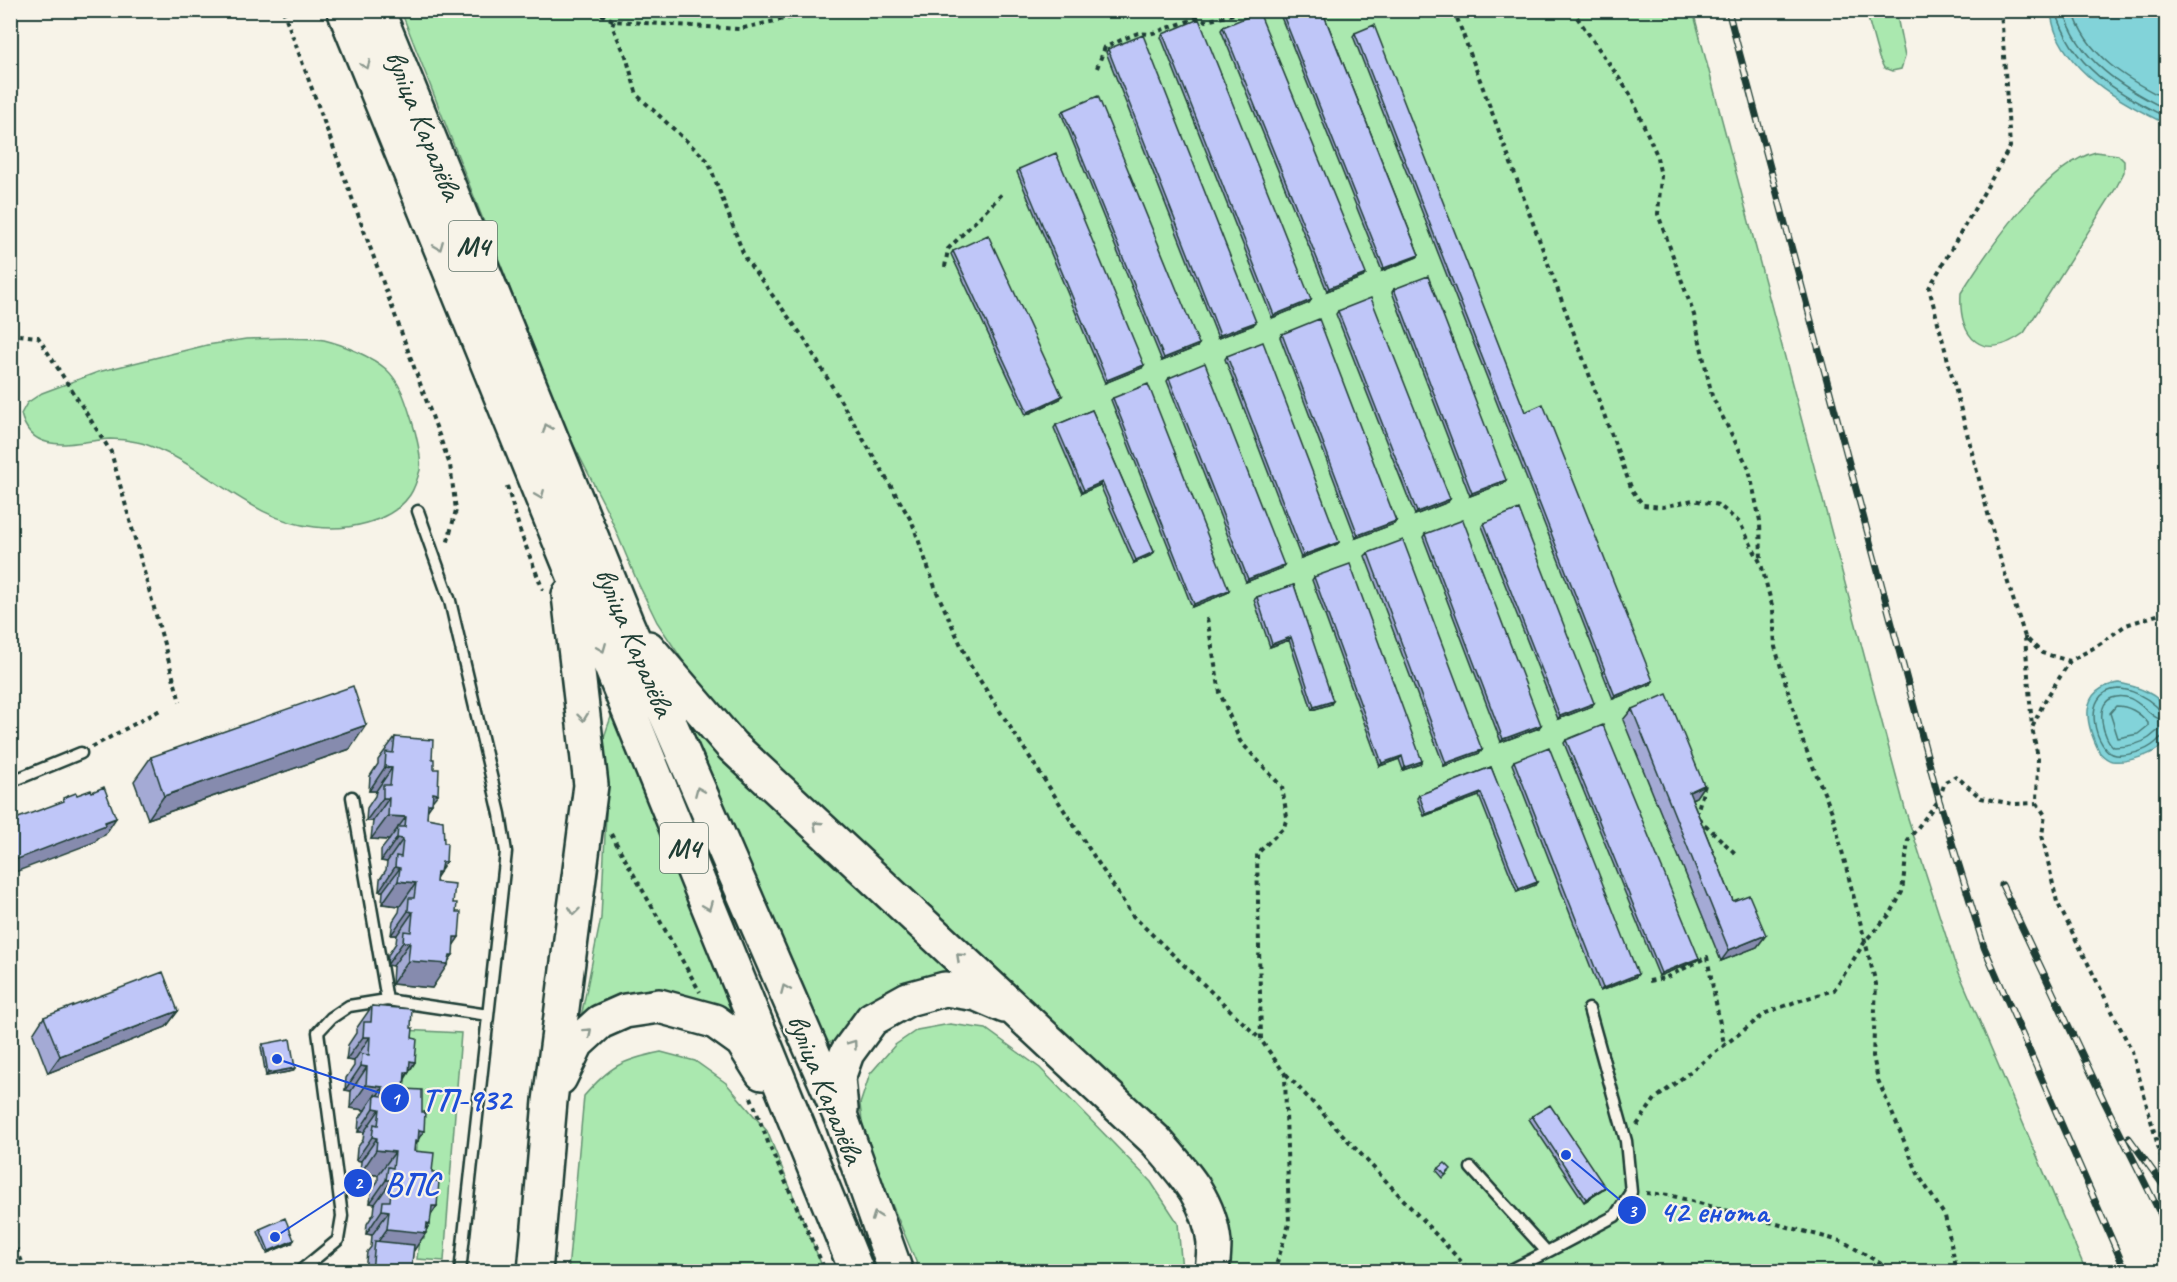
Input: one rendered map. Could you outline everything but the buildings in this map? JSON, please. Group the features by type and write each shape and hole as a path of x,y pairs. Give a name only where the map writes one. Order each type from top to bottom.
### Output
{"main road":[{"name":"вуліца Каралёва","path":"344,10 857,1272"},
{"name":"вуліца Каралёва","path":"378,10 626,622 842,1120 896,1272"},
{"path":"535,1272 549,1101 591,785 564,555"},
{"path":"626,622 732,746 1156,1141 1193,1185 1207,1213 1214,1243 1212,1272"},
{"path":"842,1120 838,1078 847,1053 872,1019 908,999 945,989 977,994 1018,1011"},
{"path":"549,1101 577,1043 600,1022 625,1011 659,1006 714,1021 742,1041 804,1141"}],"lane":[{"path":"418,511 450,601 500,813 506,852 460,1272"},
{"path":"10,782 81,753"},
{"path":"352,797 387,1000"},
{"path":"299,1272 338,1239 342,1216 318,1032 331,1018 349,1006 387,1000 488,1015"},
{"path":"1507,1272 1615,1216 1631,1192 1626,1141 1589,1009"},
{"path":"1471,1168 1547,1252"}],"path":[{"path":"283,10 450,465 456,510 440,572"},
{"path":"593,10 614,21 740,29 824,10"},
{"path":"1097,68 1105,47 1138,33 1150,34 1197,18 1207,21 1250,10"},
{"path":"1454,10 1632,490 1643,505 1663,507 1693,500 1719,505 1740,523 1761,564 1773,609 1775,646 1803,742 1832,812 1876,984 1873,1056 1878,1080 1919,1176 1945,1216 1957,1272"},
{"path":"1572,10 1630,94 1656,153 1661,176 1658,214 1694,315 1712,396 1749,469 1760,520 1761,564"},
{"path":"2001,10 2010,147 1929,288 1997,548 2025,637 2032,728 2038,757 2037,803 2045,815 2042,835 2057,902 2132,1051 2161,1157 2166,1165"},
{"path":"614,21 612,26 626,56 637,95 708,161 745,258 802,337 912,522 936,590 970,665 1132,915 1261,1040 1285,1074 1471,1272"},
{"path":"945,267 948,249 1004,192"},
{"path":"10,334 38,337 111,452 180,702"},
{"path":"506,480 521,534 540,576 546,599"},
{"path":"2032,728 2044,702 2070,661 2097,646 2126,625 2166,612"},
{"path":"1207,618 1220,693 1240,741 1282,787 1287,816 1284,827 1257,854 1261,1040"},
{"path":"2025,637 2042,653 2070,661"},
{"path":"81,753 162,709"},
{"path":"1626,1141 1655,1099 1766,1013 1834,990 1866,940 1891,913 1902,892 1908,840 1939,800 1945,782 1956,776 1981,798 2013,804 2037,803"},
{"path":"1705,785 1696,816 1737,855"},
{"path":"1648,981 1665,978 1707,957 1724,1044"},
{"path":"1274,1272 1289,1224 1285,1074"},
{"path":"1631,1192 1669,1195 1844,1242 1895,1272"},
{"path":"10,1233 26,1272"}],"green space":[{"path":"401,11 1693,11 1905,809 1954,961 2086,1271 1229,1271 1231,1247 1225,1216 1163,1134 739,729 709,697 657,622 608,512 565,428"},
{"path":"1866,11 1896,11 1905,57 1901,69 1892,71 1884,68"},
{"path":"2096,152 2118,155 2124,161 2124,172 2116,188 2024,333 2009,342 1996,346 1985,346 1976,342 1964,323 1961,293 2002,233 2038,191 2077,160"},
{"path":"246,339 324,340 348,348 380,364 396,380 414,426 420,470 410,495 392,512 367,523 340,528 295,523 258,508 154,447 116,439 70,444 45,442 35,437 27,428 21,414 27,403 42,393 98,372 207,345"},
{"path":"677,708 961,981 838,1045 817,1037"},
{"path":"612,714 739,1016 687,998 579,1027 601,918 607,794 604,737"},
{"path":"950,1024 986,1029 1040,1068 1151,1182 1178,1223 1182,1271 920,1271 864,1138 860,1104 870,1074 895,1045 917,1030"},
{"path":"403,1030 461,1033 444,1261 417,1259 419,1238 424,1238 427,1202 416,1163 418,1130 398,1090"},
{"path":"661,1052 695,1061 726,1083 767,1131 824,1271 568,1271 584,1096 618,1066 636,1058"}],"water":[{"path":"2050,11 2166,11 2166,124 2134,108 2088,76 2064,49 2055,30"},
{"path":"2119,683 2140,689 2159,700 2167,713 2167,736 2163,744 2150,753 2134,759 2112,761 2100,753 2088,720 2088,709 2096,692"}],"railway":[{"path":"1728,10 1939,800 1984,947 2126,1272"},
{"path":"2002,885 2105,1103 2166,1225"},
{"path":"2129,1138 2166,1189"}],"place":[{"name":"ТП-932","path":"277,1059"},
{"name":"42 енота","path":"1566,1155"},
{"name":"ВПС","path":"275,1237"}]}
